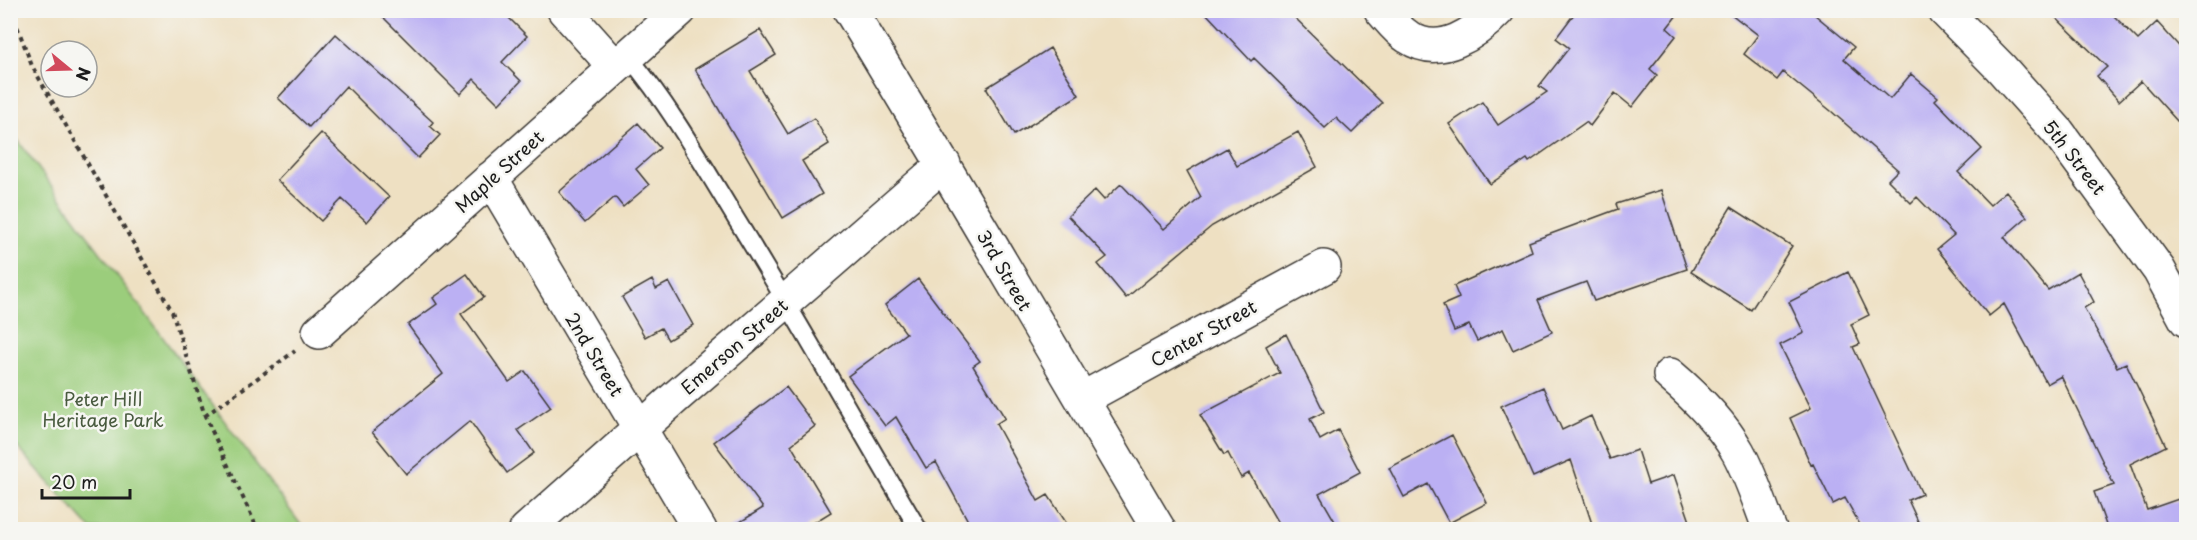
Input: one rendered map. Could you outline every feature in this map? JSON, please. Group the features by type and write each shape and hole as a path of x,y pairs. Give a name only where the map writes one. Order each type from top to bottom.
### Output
{"street":[{"path":"564,10 621,62"},
{"name":"Maple Street","path":"319,332 680,10"},
{"name":"3rd Street","path":"850,10 944,164 1159,530"},
{"path":"1381,10 1408,38 1439,45 1466,37 1498,10"},
{"name":"5th Street","path":"1944,10 2000,67 2058,132 2159,270 2184,311"},
{"name":"Emerson Street","path":"526,530 944,164"},
{"name":"2nd Street","path":"491,178 700,530"},
{"name":"Center Street","path":"1082,399 1324,267"},
{"path":"1670,375 1701,403 1738,452 1770,530"}],"lane":[{"path":"621,62 680,126 786,301 919,530"}],"path":[{"path":"11,10 32,66 172,311 205,416 258,530"},
{"path":"205,416 319,332"}],"green space":[{"name":"Peter Hill Heritage Park","path":"10,131 304,529 91,529 11,440"}],"building":[{"path":"376,10 501,10 527,36 502,62 521,81 499,104 474,79 460,94"},
{"path":"1203,10 1287,10 1382,103 1352,133 1336,118 1325,128 1254,58 1251,61"},
{"path":"1577,10 1681,10 1667,28 1676,36 1650,69 1657,75 1632,107 1615,93 1590,126 1586,122 1529,162 1527,159 1490,184 1449,124 1482,102 1498,125 1547,92 1539,86 1569,48 1556,38"},
{"path":"1726,10 1809,10 1854,47 1844,59 1890,99 1911,74 1938,97 1935,100 1982,149 1958,172 1990,205 2006,191 2027,217 2004,237 2048,290 2078,272 2094,302 2084,308 2117,367 2126,363 2166,446 2130,464 2147,510 2187,496 2187,530 2103,530 2103,526 2106,525 2094,492 2114,485 2061,376 2047,384 2004,304 1989,316 1970,293 1971,291 1937,249 1954,235 1917,197 1911,203 1888,180 1898,170 1783,72 1777,80 1744,54 1758,35"},
{"path":"2048,10 2108,10 2138,40 2157,22 2187,55 2187,132 2141,81 2119,101 2097,76 2107,67"},
{"path":"760,30 776,55 750,71 788,134 814,118 829,144 802,161 822,194 783,218 695,69"},
{"path":"336,34 433,122 430,126 440,135 418,158 346,86 309,127 278,98"},
{"path":"1050,48 1079,95 1014,135 986,88"},
{"path":"638,123 660,148 636,169 649,185 623,207 615,197 585,223 559,192"},
{"path":"1298,132 1317,167 1212,226 1126,298 1098,264 1107,257 1068,216 1095,190 1104,200 1121,184 1164,229 1201,197 1187,171 1227,148 1237,166"},
{"path":"321,133 389,197 367,222 342,199 321,221 277,180"},
{"path":"1661,190 1687,269 1594,301 1586,282 1538,300 1552,332 1513,350 1503,329 1477,341 1469,325 1454,331 1443,305 1459,298 1454,286 1532,251 1529,242 1618,209 1616,204"},
{"path":"1731,207 1792,246 1751,310 1691,272"},
{"path":"1848,272 1869,315 1851,324 1860,344 1853,347 1922,494 1908,500 1922,530 1863,530 1845,498 1833,504 1813,464 1811,465 1790,418 1811,408 1780,345 1804,333 1789,302"},
{"path":"467,274 484,297 461,314 509,382 525,371 551,407 518,430 534,453 507,473 470,421 406,474 372,432 443,374 408,325 437,304 433,298"},
{"path":"918,279 980,361 973,366 1005,418 996,424 1038,501 1048,495 1071,530 973,530 936,462 926,468 896,417 885,426 848,376 906,333 885,305"},
{"path":"652,280 656,289 669,282 693,325 668,340 661,328 645,337 622,297"},
{"path":"1286,334 1324,412 1310,419 1320,440 1338,430 1360,472 1319,494 1340,530 1282,530 1249,473 1241,478 1228,453 1224,455 1200,415 1280,373 1266,346"},
{"path":"786,387 815,426 791,445 831,512 802,530 727,530 763,508 714,442"},
{"path":"1543,387 1562,430 1591,416 1610,459 1637,450 1648,484 1674,475 1693,530 1594,530 1571,460 1533,477 1501,406"},
{"path":"1452,435 1487,503 1449,523 1428,484 1404,497 1389,468"}]}
